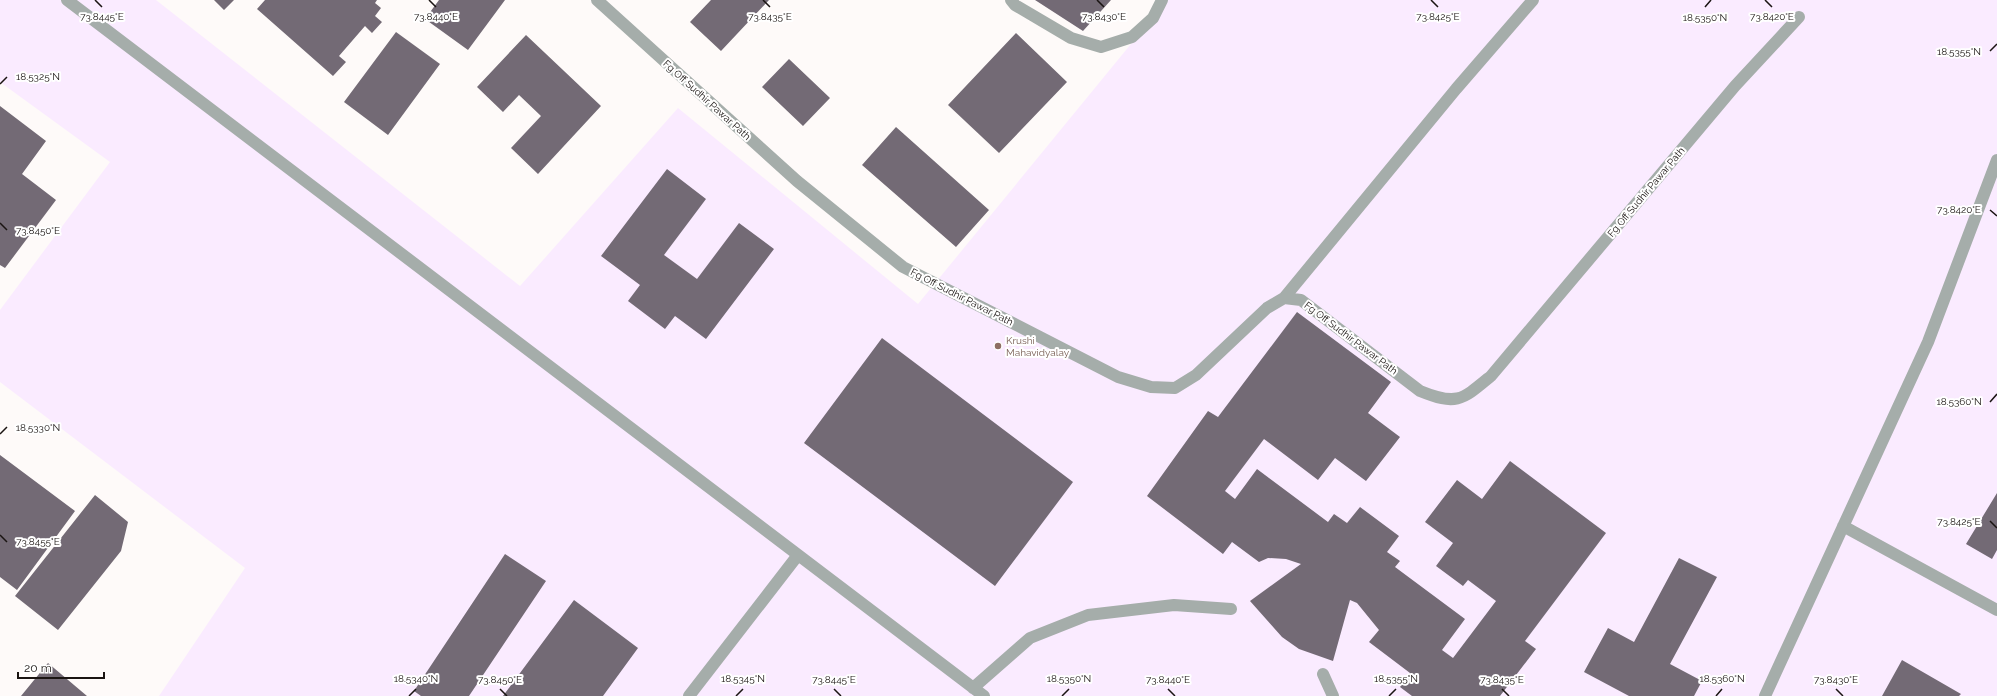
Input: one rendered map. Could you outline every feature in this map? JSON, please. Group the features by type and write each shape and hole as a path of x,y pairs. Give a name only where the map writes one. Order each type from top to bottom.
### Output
{"street":[{"path":"67,0 984,696"},
{"name":"Fg Off Sudhir Pawar Path","path":"597,0 797,181 903,267 1118,377 1150,387 1175,388 1196,376 1267,308 1284,298 1301,300 1420,391 1441,400 1465,398 1491,376 1735,86 1799,17"},
{"path":"1011,0 1071,38 1101,47 1132,36 1153,18 1162,0"},
{"path":"1284,298 1451,95 1533,0"},
{"path":"1765,696 1928,342 1997,160"},
{"path":"1843,526 1997,610"},
{"path":"689,696 798,555"},
{"path":"973,688 1030,638 1088,615 1174,604 1231,608"},
{"path":"1323,674 1333,696"}],"shaded area":[{"name":"Krushi Mahavidyalay","path":"0,0 156,0 520,286 678,108 918,304 1167,0 1997,0 1997,696 159,696 245,568 0,382 0,310 110,162 0,82"}],"building":[{"path":"214,0 234,0 224,10"},
{"path":"265,0 377,0 375,3 381,8 375,16 382,22 372,33 365,26 339,56 346,62 333,76 257,9"},
{"path":"439,0 505,0 468,50 425,19"},
{"path":"711,0 769,0 721,51 690,22"},
{"path":"1035,0 1111,0 1083,31"},
{"path":"396,32 440,64 388,135 344,102"},
{"path":"1016,33 1067,82 999,153 948,105"},
{"path":"526,35 601,106 538,174 511,148 541,116 519,95 503,112 477,87"},
{"path":"789,59 830,98 803,126 762,87"},
{"path":"0,106 46,141 22,174 56,200 5,268 0,265"},
{"path":"896,127 989,210 956,247 862,165"},
{"path":"667,169 706,199 664,255 697,279 739,223 774,249 706,339 675,316 665,329 628,301 640,285 601,256"},
{"path":"1297,312 1391,382 1368,413 1400,437 1366,481 1335,458 1318,480 1264,439 1225,491 1235,499 1257,469 1328,522 1334,514 1347,523 1360,507 1399,536 1387,552 1400,561 1395,567 1465,619 1442,650 1453,658 1496,601 1468,580 1463,586 1436,566 1453,543 1425,522 1457,480 1482,499 1510,461 1606,533 1525,641 1536,649 1500,696 1412,696 1400,687 1410,673 1369,642 1379,630 1357,603 1350,600 1333,661 1299,649 1282,637 1250,601 1301,564 1286,559 1268,558 1259,562 1232,542 1223,554 1147,496 1208,411 1218,417"},
{"path":"882,338 1073,482 995,586 804,443"},
{"path":"0,455 75,511 17,590 0,577"},
{"path":"1997,493 1997,550 1992,559 1966,544"},
{"path":"95,495 128,522 121,551 58,630 15,596"},
{"path":"505,554 546,581 469,696 421,696 414,691"},
{"path":"1679,558 1717,577 1670,664 1702,681 1694,696 1629,696 1584,672 1608,628 1634,642"},
{"path":"574,600 638,648 603,696 503,696"},
{"path":"1902,660 1961,694 1959,696 1882,696"},
{"path":"48,663 87,696 21,696"}],"place":[{"name":"Krushi Mahavidyalay","path":"998,346"}]}
